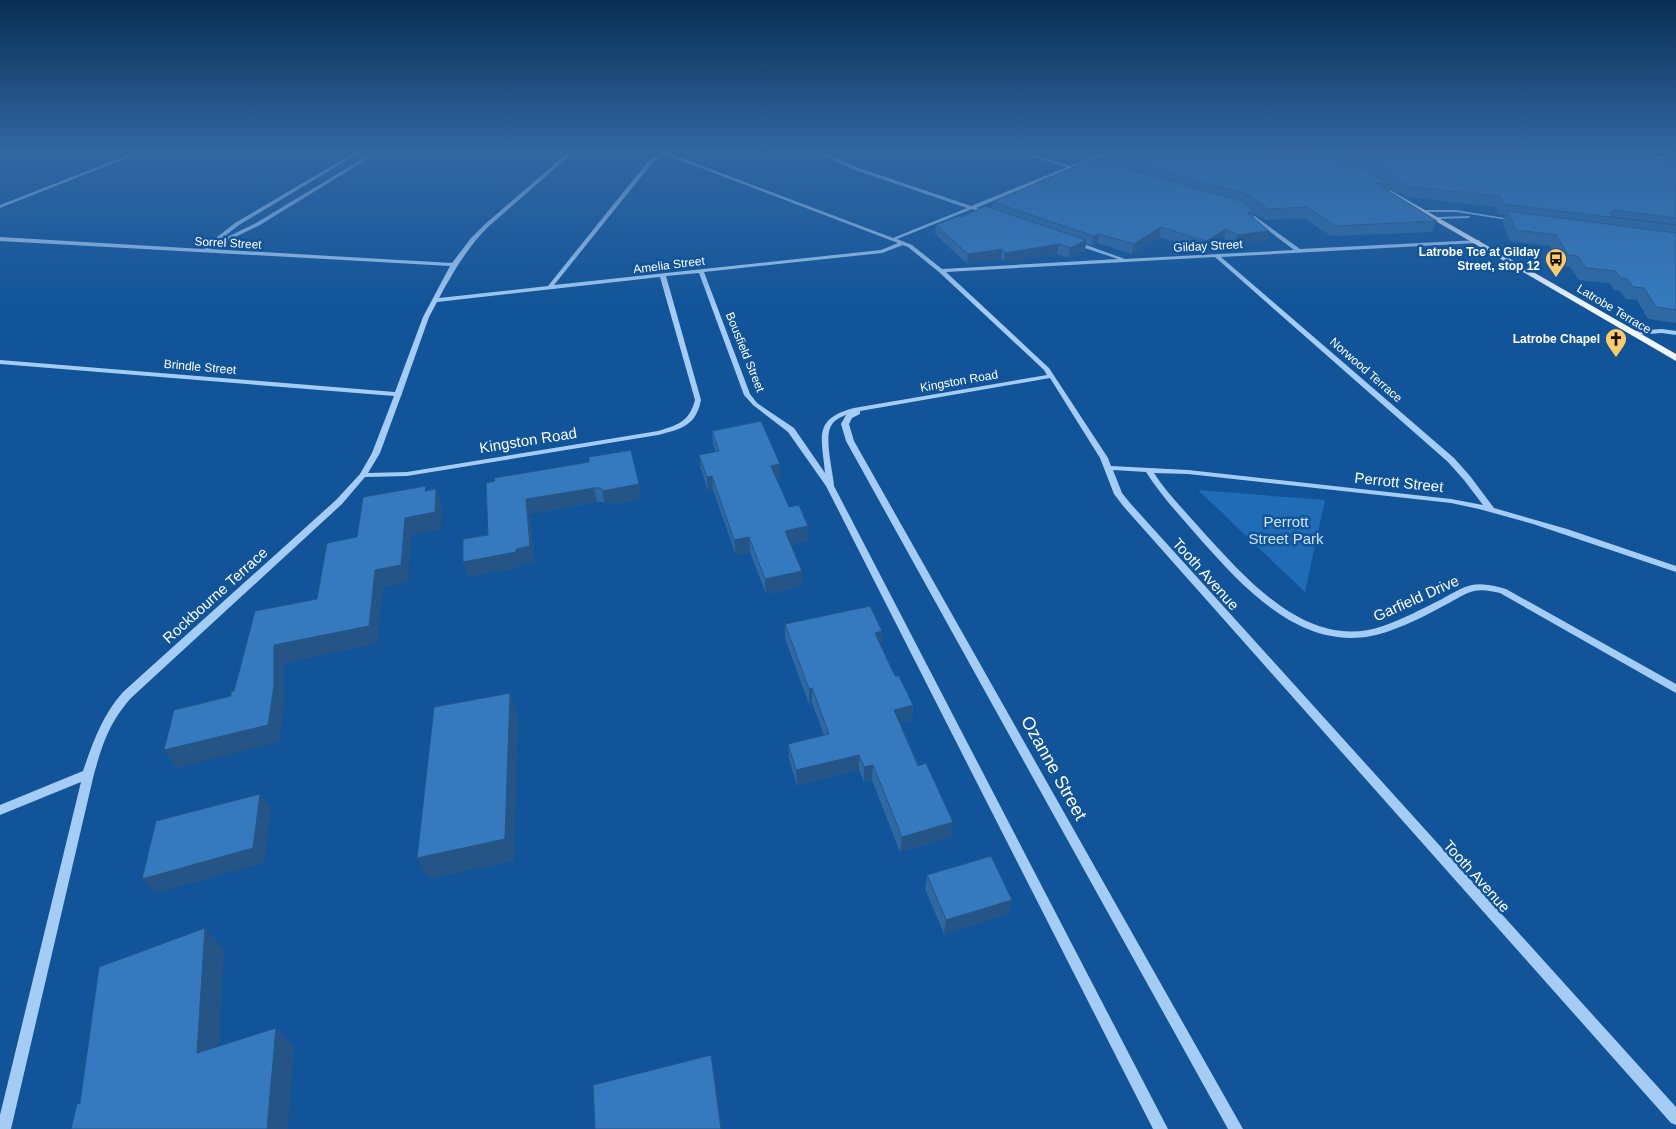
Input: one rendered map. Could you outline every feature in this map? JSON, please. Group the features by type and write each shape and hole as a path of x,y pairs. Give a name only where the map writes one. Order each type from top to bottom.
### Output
{"main road":[{"name":"Latrobe Terrace","path":"1410,203 1676,358"}],"street":[{"path":"202,252 236,224 272,203"},
{"path":"202,252 258,224 293,203"},
{"name":"Rockbourne Terrace","path":"4,1129 88,774 104,725 113,710 339,502 363,475 376,453 426,318 454,265 473,239 513,203"},
{"path":"550,287 618,203"},
{"name":"Tooth Avenue","path":"795,203 903,243 918,252 1033,355 1052,376 1109,468 1118,494 1127,505 1676,1118"},
{"path":"955,203 990,214"},
{"path":"894,240 984,203"},
{"path":"1241,207 1299,251"},
{"path":"1425,211 1456,211 1519,222 1463,217 1438,218"},
{"name":"Sorrel Street","path":"0,239 454,265"},
{"name":"Gilday Street","path":"941,271 1476,241"},
{"path":"1072,242 1128,261"},
{"name":"Amelia Street","path":"436,300 882,251 903,243"},
{"name":"Norwood Terrace","path":"1217,256 1451,460 1491,510"},
{"name":"Bousfield Street","path":"701,271 748,395 755,404 787,426 830,486"},
{"name":"Kingston Road","path":"363,475 407,474 658,433 685,424 694,418 698,400 663,276"},
{"path":"1634,333 1662,331 1676,333"},
{"name":"Brindle Street","path":"0,362 399,394"},
{"path":"0,370 11,363"},
{"name":"Kingston Road","path":"830,486 824,438 825,429 828,423 844,413 868,407 1052,376"},
{"name":"Kingston Road","path":"845,424 853,414 868,407"},
{"name":"Ozanne Street","path":"845,424 850,441 1236,1129"},
{"name":"Perrott Street","path":"1109,468 1188,472 1430,499 1491,510 1676,570"},
{"name":"Garfield Drive","path":"1149,470 1164,493 1219,554 1263,598 1289,616 1313,628 1341,635 1361,635 1380,631 1471,588 1481,586 1503,591 1676,688"},
{"path":"830,486 1161,1129"},
{"path":"0,810 88,774"}],"green space":[{"name":"Perrott Street Park","path":"1198,490 1325,500 1305,592"}],"building":[{"path":"995,203 1243,203 1255,212 1247,212 1269,231 1237,235 1226,229 1206,241 1161,227 1134,244 1099,234 1094,236"},
{"path":"1259,203 1408,203 1437,221 1335,226 1307,207 1268,209"},
{"path":"1676,203 1676,218 1614,210 1610,213 1612,217 1676,225 1503,204"},
{"path":"985,206 1086,240 1070,248 1059,244 1005,253 1002,249 968,254 936,225 959,216 962,217"},
{"path":"1507,211 1676,233 1676,310 1656,307 1644,288 1633,287 1627,279 1621,278 1615,271 1586,268 1577,256 1568,255 1556,235 1516,230"},
{"path":"761,421 780,464 771,466 789,507 799,505 808,526 785,531 802,571 765,579 749,537 734,540 712,476 707,477 699,455 719,451 712,431"},
{"path":"631,450 639,484 602,491 601,488 594,488 526,499 530,546 516,549 516,552 463,562 463,539 488,535 486,483 495,481 494,478 589,462 589,457"},
{"path":"426,486 425,491 436,489 435,512 405,518 401,565 375,570 369,626 274,645 274,686 268,725 164,750 174,710 231,696 231,691 234,691 255,611 317,599 327,543 357,537 363,497"},
{"path":"870,606 882,631 875,633 895,676 899,676 913,705 894,710 918,766 926,763 953,822 902,837 873,765 864,767 859,755 796,770 788,744 829,734 812,688 809,689 785,624"},
{"path":"510,693 505,839 417,858 434,707"},
{"path":"260,794 253,848 142,879 156,821"},
{"path":"991,856 1012,900 946,920 927,875"},
{"path":"205,928 197,1053 276,1028 267,1129 71,1129 77,1104 80,1103 99,967"},
{"path":"711,1055 721,1129 595,1129 593,1085"}],"place":[{"name":"Latrobe Tce at Gilday Street, stop 12","path":"1556,278"},
{"name":"Latrobe Chapel","path":"1616,358"}]}
